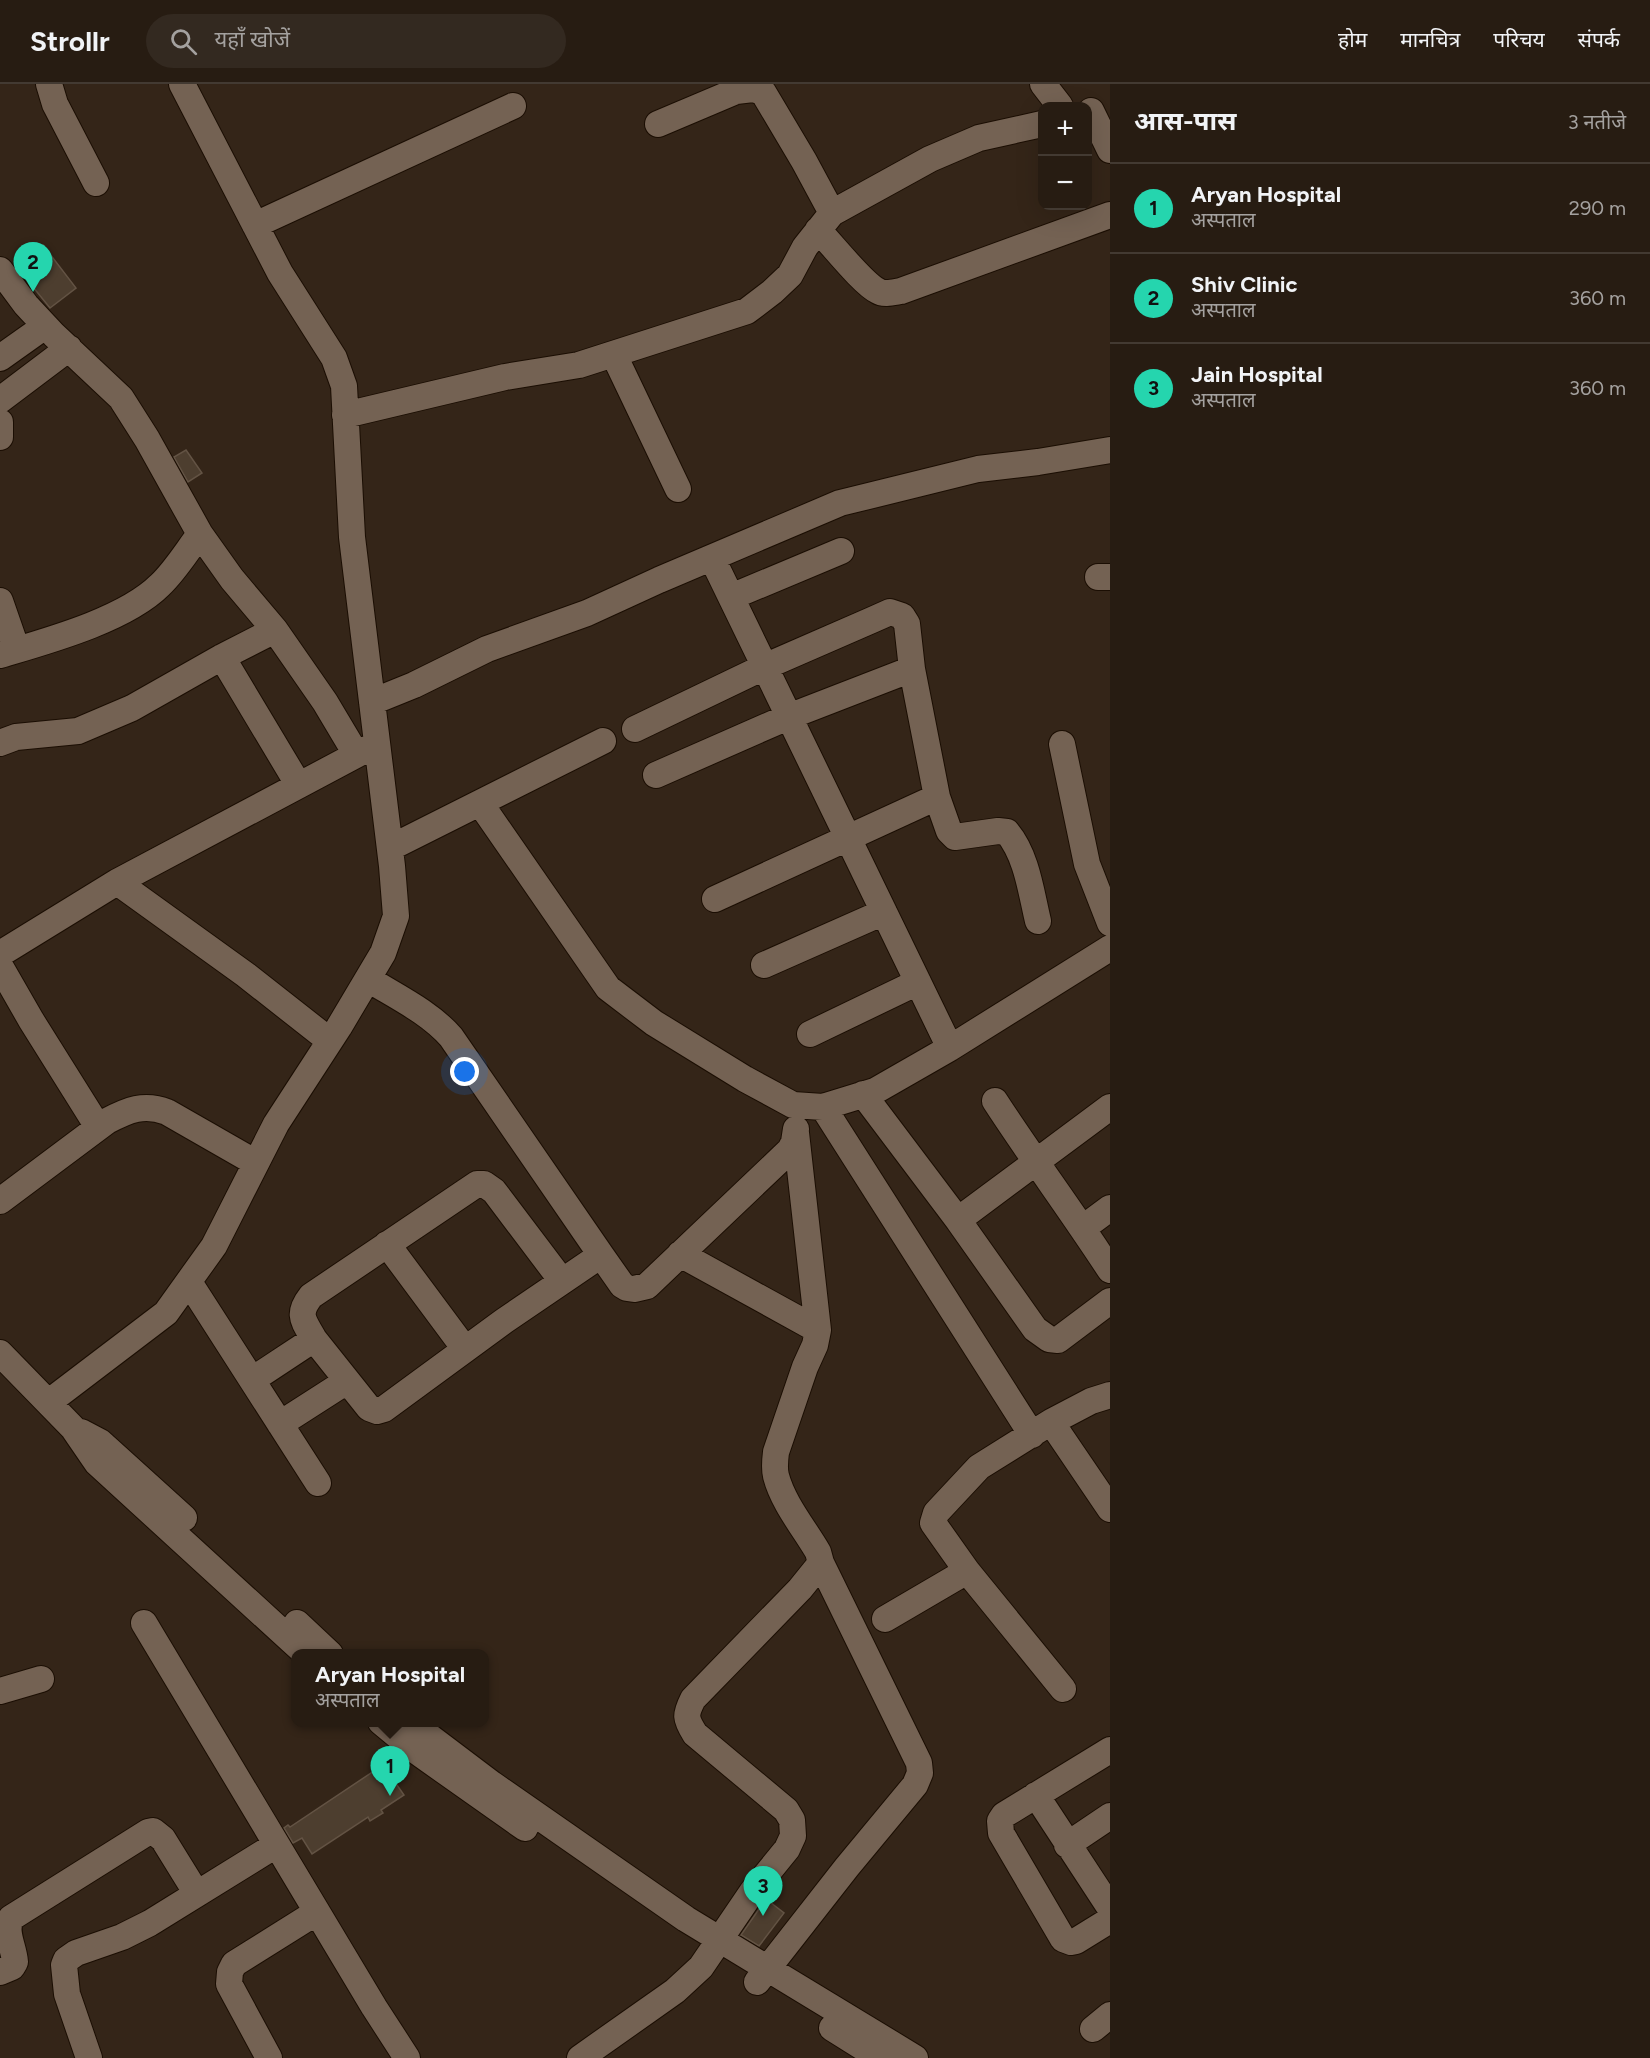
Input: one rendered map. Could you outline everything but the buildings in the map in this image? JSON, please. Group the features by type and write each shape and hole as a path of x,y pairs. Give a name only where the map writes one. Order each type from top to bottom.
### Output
{"street":[{"path":"49,84 55,104 96,183"},
{"path":"49,1402 166,1313 189,1282 214,1246 276,1124 383,953 396,916 390,848 367,749 372,702 352,537 344,386 334,358 280,273 182,84"},
{"path":"1043,84 1057,102"},
{"path":"658,124 736,91 753,89 762,92 804,161 825,222 863,278 878,291 887,293 901,291 1110,215"},
{"path":"255,225 513,106"},
{"path":"1096,109 1110,150"},
{"path":"345,415 505,377 560,369 614,356 747,311 790,275 806,247 825,222 940,155 979,138 1038,125"},
{"path":"0,270 45,326 121,398 147,439 200,534 232,579 275,630 325,702 367,749"},
{"path":"0,358 45,326"},
{"path":"0,400 69,348"},
{"path":"614,356 678,489"},
{"path":"0,422 0,437"},
{"path":"372,702 414,685 487,649 587,613 840,503 978,469 1110,450"},
{"path":"0,601 9,652 62,636 106,618 144,598 172,572 200,534"},
{"path":"731,597 841,551"},
{"path":"712,558 950,1048"},
{"path":"635,729 764,667 891,612 902,616 907,624 912,669 937,797 949,831 955,837 998,831 1007,832 1014,841 1022,860 1038,921"},
{"path":"0,743 16,737 78,731 132,708 275,630"},
{"path":"222,657 298,784"},
{"path":"657,775 788,717 912,669"},
{"path":"390,848 603,741"},
{"path":"1062,744 1087,864 1110,922"},
{"path":"0,954 117,882 367,749"},
{"path":"715,899 937,797"},
{"path":"480,803 608,988 654,1023 745,1079 793,1105 823,1107 875,1090 950,1048 1110,948"},
{"path":"117,882 246,975 330,1041"},
{"path":"764,964 884,912"},
{"path":"0,966 98,1127"},
{"path":"368,979 427,1015 451,1037 622,1285 627,1288 647,1286 790,1150 796,1133"},
{"path":"810,1034 918,982"},
{"path":"863,1094 958,1220 1035,1329 1049,1339 1058,1340 1110,1301"},
{"path":"995,1101 1035,1163 1083,1228 1110,1270"},
{"path":"762,1975 915,1785 920,1773 919,1763 821,1563 818,1552 783,1493 776,1475 776,1452 805,1367 815,1345 818,1330 793,1105"},
{"path":"0,1201 98,1127 126,1111 140,1107 155,1107 167,1112 256,1163"},
{"path":"823,1107 1042,1428 1110,1509"},
{"path":"958,1220 1110,1107"},
{"path":"562,1281 494,1191 484,1184 477,1184 311,1296 304,1304 302,1318 314,1339 347,1381 369,1408 377,1411 384,1409 465,1349 601,1255"},
{"path":"1083,1228 1110,1208"},
{"path":"387,1244 465,1349"},
{"path":"680,1254 818,1330"},
{"path":"189,1282 318,1483"},
{"path":"252,1380 314,1339"},
{"path":"0,1353 73,1428 97,1463 302,1649"},
{"path":"280,1424 347,1381"},
{"path":"1063,1689 967,1571 933,1523 933,1517 980,1467 1042,1428 1091,1401 1110,1395"},
{"path":"73,1428 100,1442 115,1454 326,1649"},
{"path":"580,2058 675,1991 701,1967 752,1892 787,1849 794,1836 792,1820 786,1810 695,1734 687,1720 687,1712 693,1699 800,1589 821,1563"},
{"path":"885,1619 967,1571"},
{"path":"144,1623 276,1845 407,2058"},
{"path":"0,1691 41,1680"},
{"path":"387,1727 483,1800 716,1947 762,1975 915,2058"},
{"path":"417,1727 716,1947"},
{"path":"1110,1750 1004,1815 999,1826 1063,1939 1071,1942 1080,1940 1110,1920"},
{"path":"1036,1795 1110,1908"},
{"path":"1067,1845 1110,1816"},
{"path":"0,1972 12,1967 15,1962 8,1924 11,1918 147,1832 153,1831 163,1839 197,1894"},
{"path":"89,2058 67,1994 64,1965 66,1960 94,1946 122,1937 276,1845"},
{"path":"269,2058 229,1984 230,1972 234,1964 317,1912"},
{"path":"762,1975 880,2058"}],"place":[{"name":"Shiv Clinic","path":"33,292"},
{"name":"Aryan Hospital","path":"390,1796"},
{"name":"Jain Hospital","path":"763,1916"}]}
